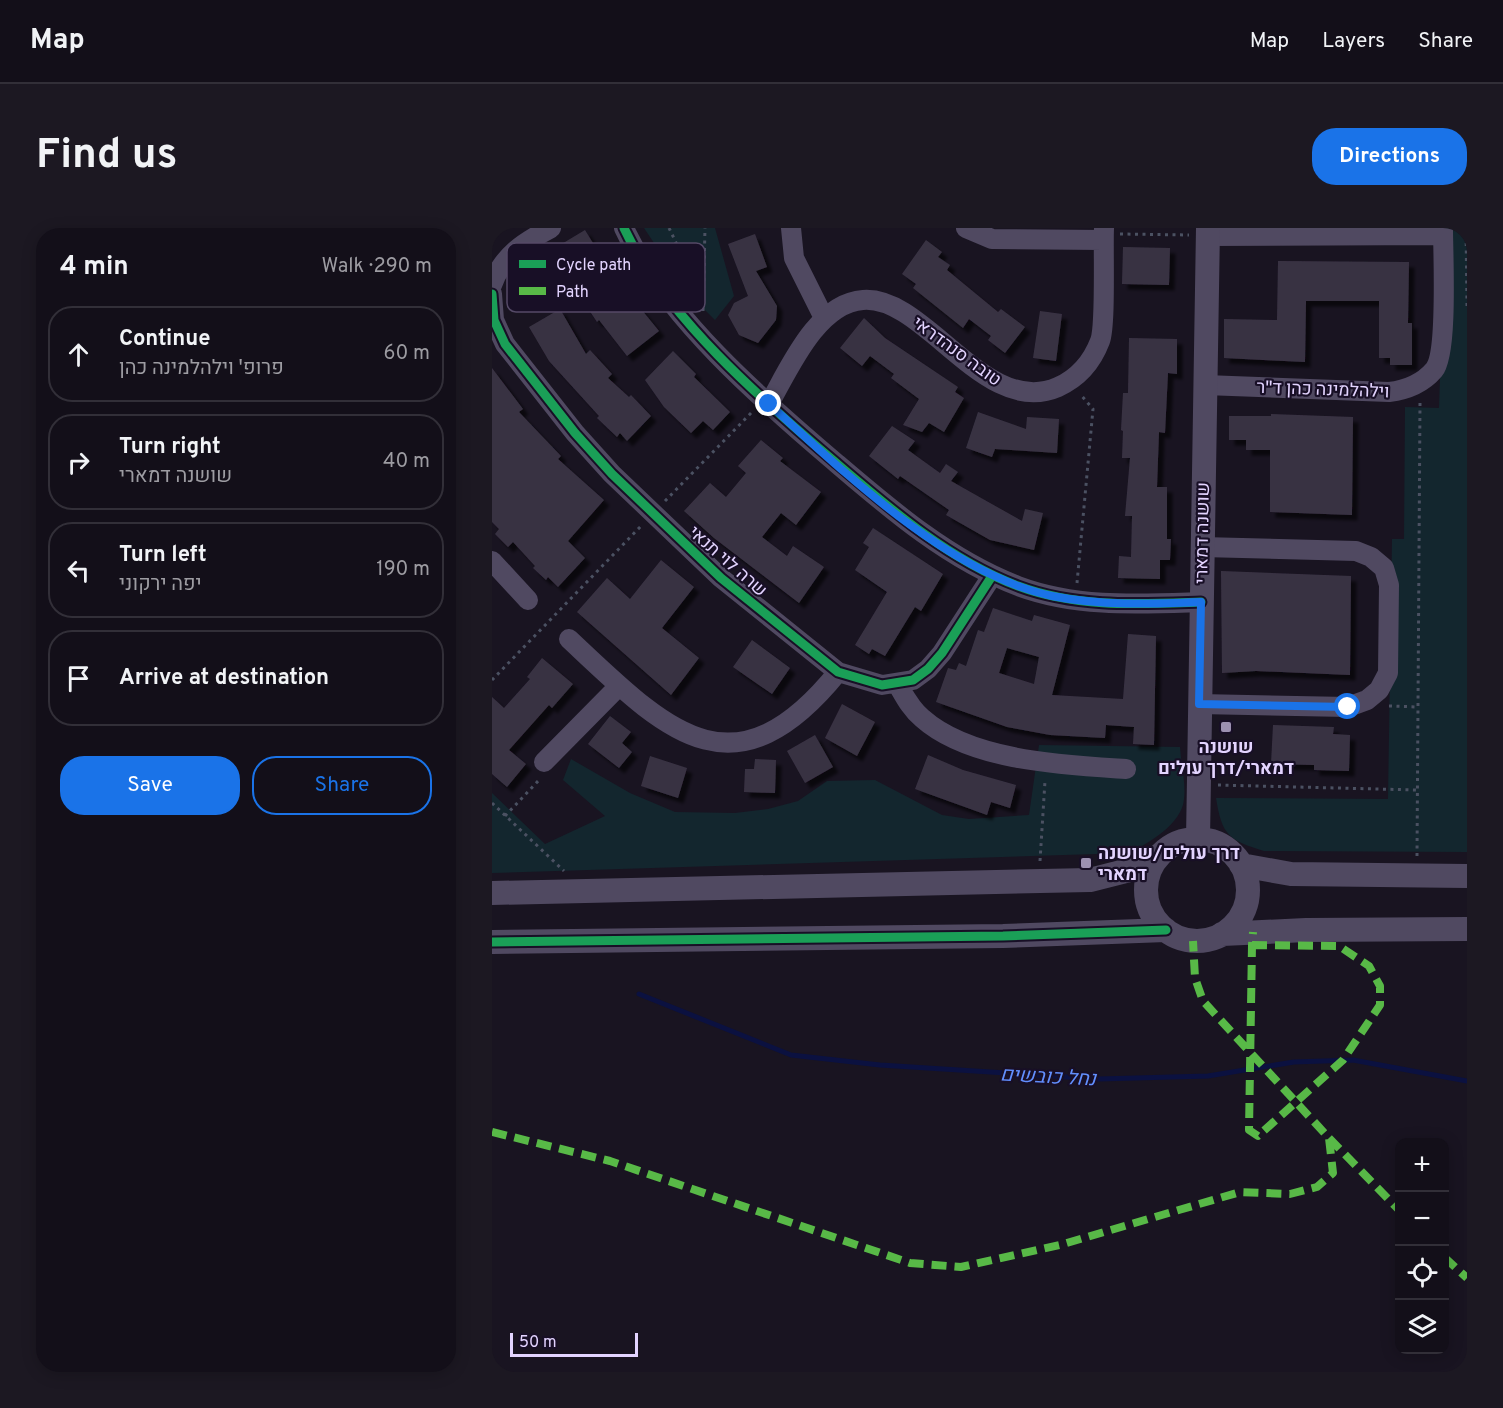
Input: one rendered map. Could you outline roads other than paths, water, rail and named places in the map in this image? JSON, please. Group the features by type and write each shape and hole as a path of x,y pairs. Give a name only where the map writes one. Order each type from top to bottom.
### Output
{"street":[{"path":"524,243 551,228"},
{"path":"624,228 633,243"},
{"path":"791,228 794,258 824,318"},
{"path":"966,228 992,239 1104,234"},
{"path":"1208,232 1443,232"},
{"name":"שושנה דמארי","path":"1198,839 1208,232"},
{"name":"וילהלמינה כהן ד\"ר","path":"1205,385 1389,392 1406,390 1420,382 1435,369 1442,350 1443,232"},
{"name":"טובה סנהדראי","path":"766,401 813,329 824,318 845,305 863,300 882,303 907,315 1000,385 1022,390 1049,391 1070,381 1084,369 1101,339 1104,234"},
{"path":"492,285 507,256"},
{"name":"שרה לוי תנאי","path":"492,294 499,349 574,433 653,514 721,578 838,672 863,681 898,684 914,680 942,653 992,576"},
{"path":"682,312 702,336 766,401 868,491 917,528 992,576 1030,590 1076,600 1134,604 1201,602"},
{"path":"1199,704 1348,707 1366,700 1379,690 1388,673 1389,585 1384,568 1371,556 1356,551 1202,547"},
{"path":"492,561 528,600"},
{"path":"569,639 619,686 658,718 681,733 705,741 734,742 758,738 781,728 801,714 838,672"},
{"path":"898,684 909,705 922,718 952,738 1046,763 1126,769"},
{"path":"543,762 619,686"},
{"path":"1222,934 1234,925 1243,911 1247,896 1247,880 1241,865 1223,846 1198,839 1172,845 1153,864 1148,878 1149,906 1156,919 1166,930 1193,941 1222,934 1306,930 1467,929"},
{"path":"492,893 1090,880 1153,864"},
{"path":"1241,865 1291,874 1467,876"},
{"path":"492,942 1003,936 1166,930"}],"waterway":[{"name":"נחל כובשים","path":"639,994 791,1055 880,1065 1099,1079 1208,1076 1294,1062 1353,1060 1467,1081"}],"place":[{"name":"שושנה דמארי/דרך עולים","path":"1226,727"},
{"name":"דרך עולים/שושנה דמארי","path":"1086,863"}]}
